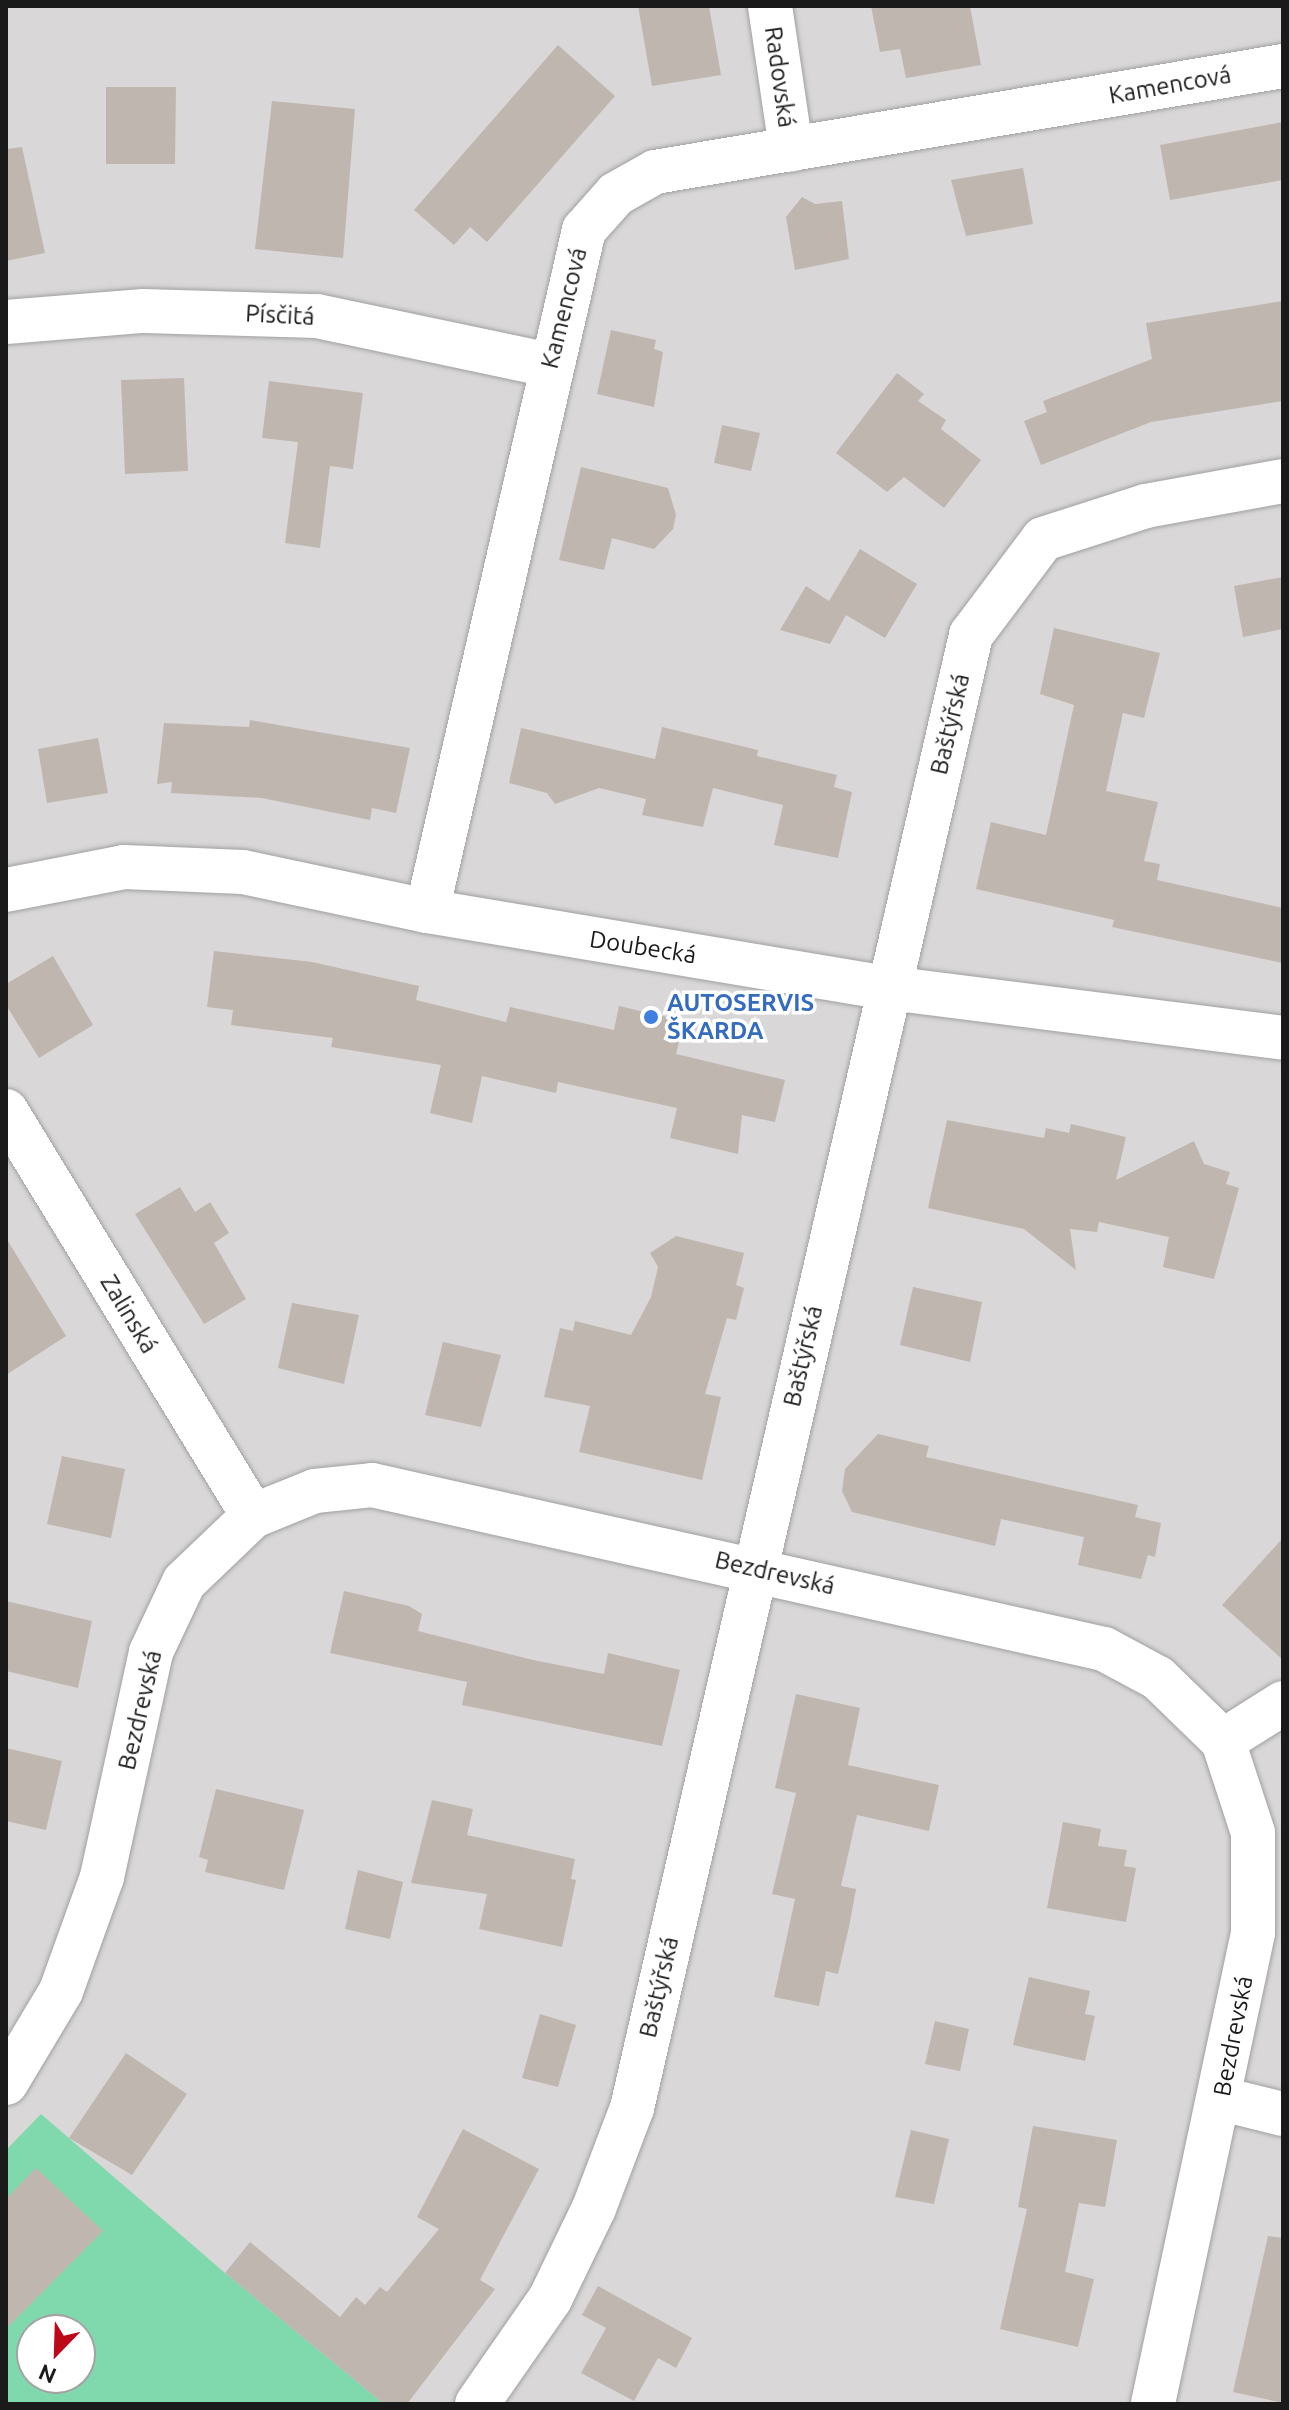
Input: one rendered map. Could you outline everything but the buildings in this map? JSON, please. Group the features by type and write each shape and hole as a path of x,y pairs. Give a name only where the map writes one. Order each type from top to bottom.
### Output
{"street":[{"name":"Radovská","path":"770,6 791,149"},
{"name":"Kamencová","path":"427,911 550,365 584,230 616,194 655,172 1283,66"},
{"name":"Písčitá","path":"6,322 144,311 317,316 550,365"},
{"name":"Baštýřská","path":"477,2404 550,2299 594,2208 632,2108 971,635 1043,539 1146,506 1283,481"},
{"name":"Doubecká","path":"6,890 124,867 243,872 427,911 889,988 1283,1038"},
{"name":"Zalinská","path":"6,1111 253,1516"},
{"name":"Bezdrevská","path":"6,2083 61,1991 102,1877 151,1652 184,1582 253,1516 315,1491 372,1485 754,1568 1104,1649 1158,1678 1223,1741 1253,1833 1253,1933 1222,2099 1153,2404"},
{"path":"1223,1741 1283,1703"},
{"path":"1222,2099 1283,2114"}],"shaded area":[{"path":"6,6 1283,6 1283,2404 6,2404"}],"green space":[{"path":"41,2114 225,2273 384,2404 6,2404 6,2150"}],"place":[{"name":"AUTOSERVIS ŠKARDA","path":"651,1017"}]}
